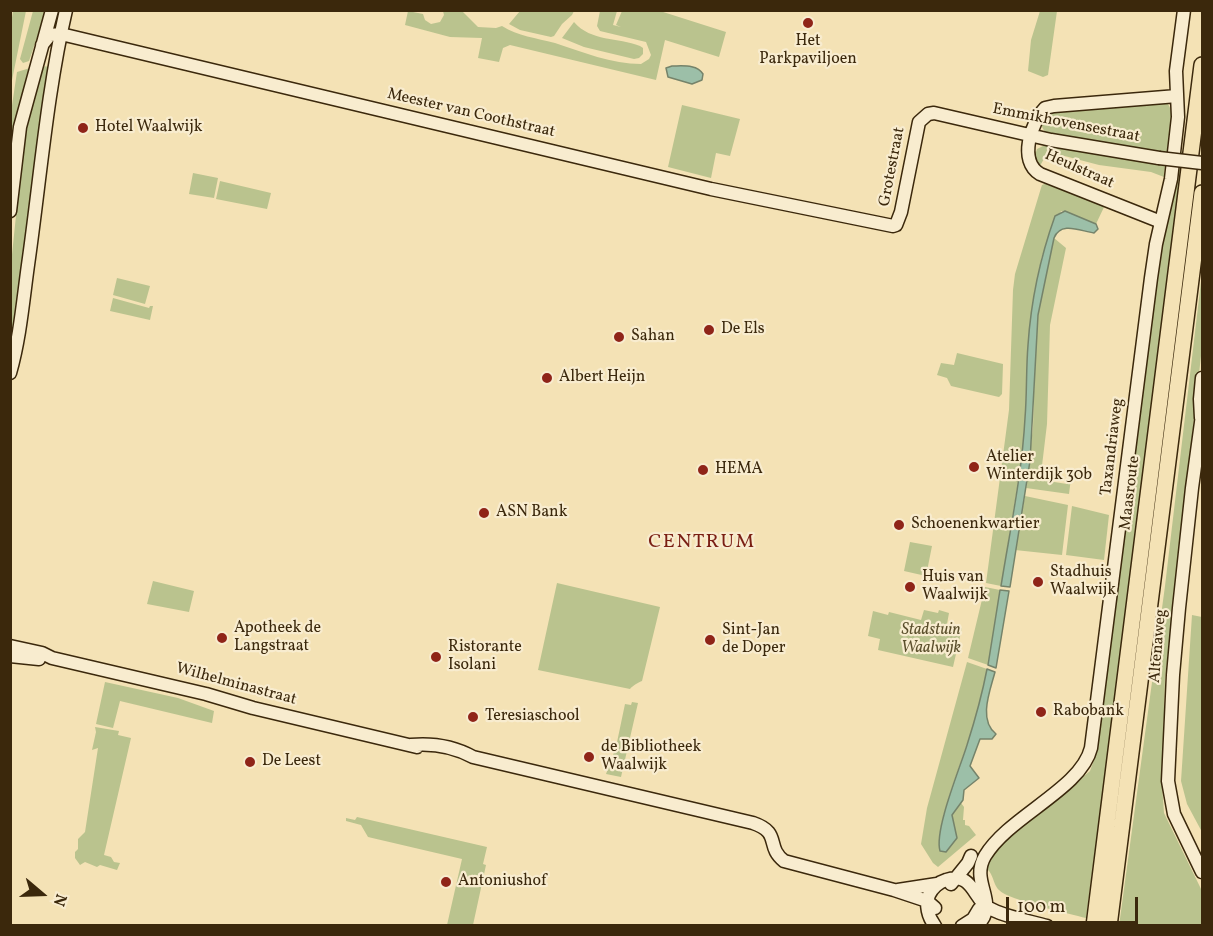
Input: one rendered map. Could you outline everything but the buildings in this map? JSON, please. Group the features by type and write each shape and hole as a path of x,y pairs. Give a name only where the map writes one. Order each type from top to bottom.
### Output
{"highway":[{"name":"Maasroute","path":"1102,920 1203,66"},
{"name":"Maasroute","path":"1102,920 1203,193"}],"main road":[{"path":"10,211 20,127 52,10"},
{"path":"60,10 56,30 61,34"},
{"path":"10,373 15,357 54,74 66,10"},
{"name":"Taxandriaweg","path":"984,898 979,877 980,868 992,844 1030,810 1071,780 1081,770 1089,756 1096,723 1151,278 1171,179 1177,127 1176,71 1184,10"},
{"path":"42,45 50,36 61,34"},
{"name":"Meester van Coothstraat","path":"61,34 711,189 896,225"},
{"name":"Heulstraat","path":"1161,222 1041,174 1032,167 1029,158 1031,136 1036,120 1045,108 1178,96"},
{"name":"Emmikhovensestraat","path":"924,116 934,113 1031,136 1105,150 1203,164"},
{"name":"Grotestraat","path":"896,225 901,212 919,122 924,116"},
{"name":"Altenaweg","path":"1203,378 1200,399 1202,416 1191,488 1173,675 1168,781 1174,814 1203,872"},
{"name":"Wilhelminastraat","path":"10,646 42,653 52,658"},
{"name":"Wilhelminastraat","path":"10,656 52,658 411,745 430,744 462,751 472,757 762,826 773,838 774,850 789,863 894,890"},
{"name":"Taxandriaweg","path":"947,881 980,848 992,844"},
{"path":"930,907 947,881"},
{"path":"934,926 930,907 931,891 947,881"},
{"path":"894,890 947,881 970,884 1006,914 1047,926"},
{"path":"894,890 907,899 930,907 945,926"},
{"path":"984,898 979,923 1006,914"},
{"path":"962,926 977,915 984,898"}],"green space":[{"path":"13,11 26,11 11,85 11,24"},
{"path":"33,11 46,11 29,61 23,63 20,59"},
{"path":"408,11 423,14 425,20 431,24 440,22 444,15 443,11 462,11 478,27 502,26 597,57 641,64 651,55 646,42 600,31 597,26 600,11 617,11 613,25 621,27 616,25 622,11 660,11 726,32 719,57 665,40 656,80 510,45 503,48 499,62 478,58 482,38 450,37 405,25"},
{"path":"520,11 574,11 551,37 520,30 509,24"},
{"path":"1040,11 1057,11 1048,75 1043,77 1028,71 1031,40"},
{"path":"574,22 588,33 640,46 643,48 643,54 634,59 584,47 562,38"},
{"path":"40,66 53,67 11,353 11,264 26,119"},
{"path":"30,68 11,199 11,112 17,72"},
{"path":"1165,101 1169,105 1172,118 1167,153 1049,135 1042,126 1042,120 1048,111"},
{"path":"682,105 740,119 730,156 716,153 711,178 668,167"},
{"path":"1045,145 1157,162 1157,165 1165,166 1164,177 1151,172 1099,165 1057,154 1056,156 1046,155 1040,166 1034,158 1037,149"},
{"path":"1177,151 1183,152 1086,918 1005,894 999,890 990,872 984,867 994,850 1090,771 1096,754 1159,250"},
{"path":"193,173 218,178 214,198 189,194"},
{"path":"220,181 271,193 267,209 216,199"},
{"path":"1047,183 1105,205 1096,224 1061,211 1042,256 1035,289 1028,347 1026,416 1020,470 1001,586 986,583 1009,410 1013,290 1015,274 1041,188"},
{"path":"1054,238 1066,248 1050,325 1047,424 1041,474 1048,476 1048,481 1067,484 1068,478 1071,478 1069,494 1026,488 1033,427 1038,315"},
{"path":"1202,273 1202,347 1165,679 1162,784 1164,813 1202,891 1202,925 1119,926 1165,586"},
{"path":"117,278 150,286 145,304 113,295"},
{"path":"113,298 149,308 153,306 150,320 110,311"},
{"path":"957,353 1003,364 1002,394 999,397 951,386 947,378 937,375 941,363 954,365"},
{"path":"1025,496 1068,505 1062,555 1015,550"},
{"path":"1072,506 1109,515 1104,560 1066,555"},
{"path":"910,542 932,546 926,576 904,571"},
{"path":"153,581 194,591 189,612 147,604"},
{"path":"557,583 660,607 642,681 630,689 538,670"},
{"path":"985,587 1000,590 988,665 968,658"},
{"name":"Stadstuin Waalwijk","path":"924,610 949,613 947,624 962,628 953,667 878,650 880,639 868,636 873,611 888,615 889,612 921,620"},
{"path":"1192,615 1202,617 1202,832 1187,804 1181,781"},
{"path":"967,662 987,669 981,699 944,815 939,842 940,851 946,852 953,841 955,831 952,815 961,803 964,807 965,825 969,826 976,835 938,867 921,844 927,808"},
{"path":"105,682 178,698 214,711 212,723 120,701 113,728 96,724"},
{"path":"632,702 638,703 621,777 606,774 616,747 625,704 631,705"},
{"path":"95,727 119,731 118,735 131,738 104,855 120,863 117,870 100,865 97,867 85,862 80,865 75,858 78,839 85,832 98,748 92,750"},
{"path":"357,817 487,847 483,864 486,865 473,925 447,925 462,859 368,837 361,825 346,821 346,818 355,820"}],"shaded area":[{"path":"689,66 697,69 703,74 702,80 692,84 668,77 666,68"},
{"path":"1065,211 1096,224 1098,229 1094,233 1066,228 1057,233 1054,238 1038,315 1030,461 1010,587 1001,586 1021,460 1026,409 1029,328 1034,295 1055,216"},
{"path":"1000,590 1009,591 996,668 988,665"},
{"path":"987,669 995,672 986,713 991,728 996,734 992,739 980,739 970,766 979,778 964,790 963,800 952,815 957,838 946,852 940,851 939,841 944,814 973,726"}],"place":[{"name":"Het Parkpaviljoen","path":"808,23"},
{"name":"Hotel Waalwijk","path":"83,128"},
{"name":"De Els","path":"709,330"},
{"name":"Sahan","path":"619,337"},
{"name":"Albert Heijn","path":"547,378"},
{"name":"Atelier Winterdijk 30b","path":"974,467"},
{"name":"HEMA","path":"703,470"},
{"name":"ASN Bank","path":"484,513"},
{"name":"Schoenenkwartier","path":"899,525"},
{"name":"Stadhuis Waalwijk","path":"1038,582"},
{"name":"Huis van Waalwijk","path":"910,587"},
{"name":"Apotheek de Langstraat","path":"222,638"},
{"name":"Sint-Jan de Doper","path":"710,640"},
{"name":"Ristorante Isolani","path":"436,657"},
{"name":"Rabobank","path":"1041,712"},
{"name":"Teresiaschool","path":"473,717"},
{"name":"de Bibliotheek Waalwijk","path":"589,757"},
{"name":"De Leest","path":"250,762"},
{"name":"Antoniushof","path":"446,882"}],"district":[{"name":"CENTRUM","path":"702,543"}]}
